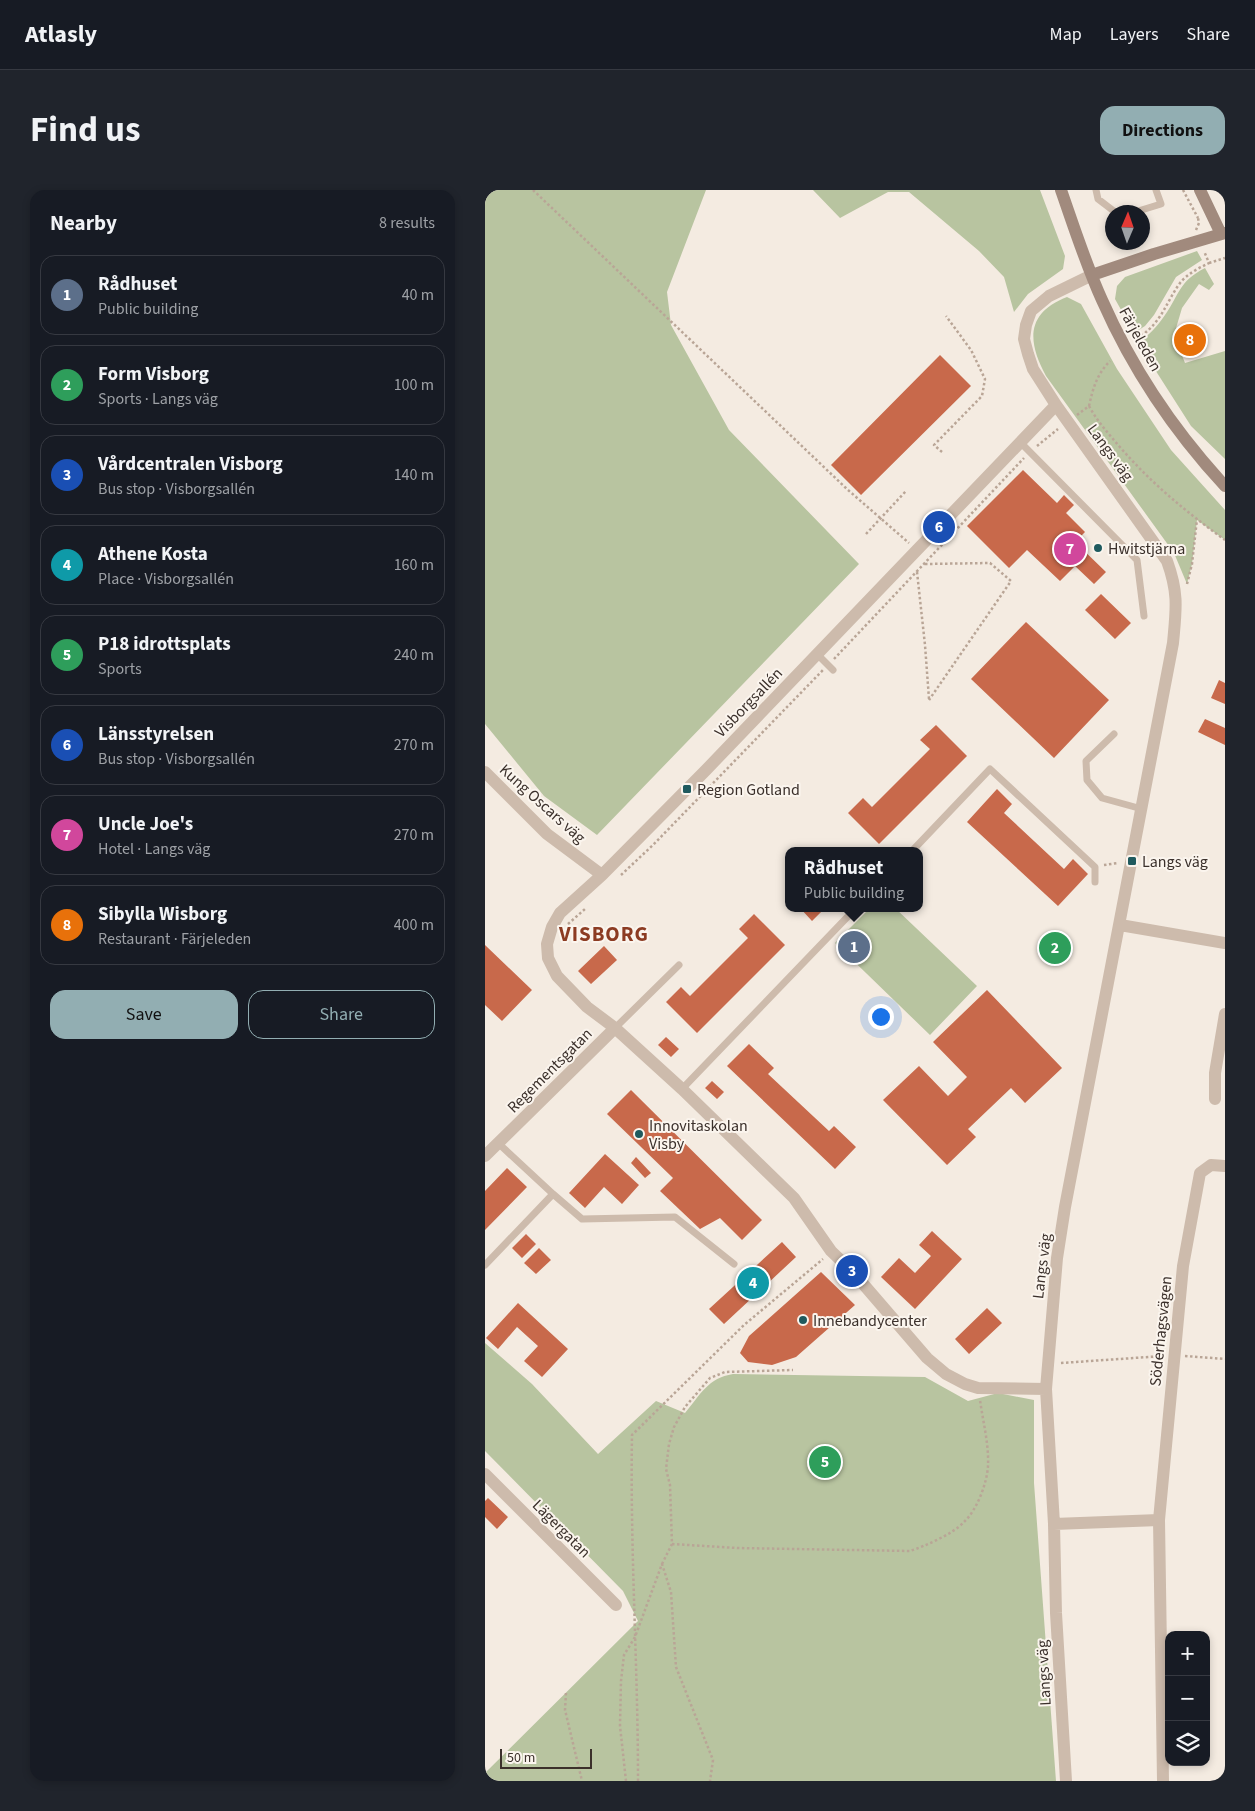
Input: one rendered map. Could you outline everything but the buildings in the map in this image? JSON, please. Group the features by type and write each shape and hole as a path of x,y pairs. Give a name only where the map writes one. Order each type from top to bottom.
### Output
{"main road":[{"name":"Färjeleden","path":"1061,190 1102,300 1131,357 1157,400 1201,460 1225,486"},
{"path":"1092,275 1154,254 1224,236 1200,190"}],"street":[{"name":"Langs väg","path":"1066,1781 1056,1613 1054,1524 1046,1389 1047,1364 1057,1258 1065,1207 1173,644 1177,603 1174,580 1167,561 1033,369 1024,339 1031,311 1049,296 1092,275"},
{"name":"Visborgsallén","path":"1046,1389 978,1388 965,1384 946,1374 927,1358 852,1271 831,1251 794,1198 683,1089 615,1028 587,1007 557,976 548,958 547,944 552,927 560,913 602,876 1056,404"},
{"name":"Kung Oscars väg","path":"485,772 547,834 602,876"},
{"path":"1120,925 1225,943"},
{"path":"1215,1098 1215,1072 1225,1014"},
{"name":"Regementsgatan","path":"485,1156 615,1028"},
{"name":"Söderhagsvägen","path":"1163,1781 1159,1520 1173,1355 1183,1266 1200,1173 1211,1164 1225,1166"},
{"name":"Lägergatan","path":"485,1474 616,1605"},
{"path":"1054,1524 1159,1520"}],"lane":[{"path":"1096,190 1098,198 1106,205"},
{"path":"1150,207 1161,204 1156,190"},
{"path":"1020,442 1137,560 1144,616"},
{"path":"817,654 831,668"},
{"path":"1113,734 1087,761 1087,780 1102,798 1142,809"},
{"path":"916,847 990,769 1095,867 1095,882"},
{"path":"683,1089 852,912"},
{"path":"615,1028 679,965"},
{"path":"499,1143 582,1219 675,1217 734,1264"},
{"path":"485,1265 553,1194"}],"path":[{"path":"533,190 651,304 879,518 917,550"},
{"path":"1183,190 1198,218 1199,223 1196,231 1209,263"},
{"path":"1198,218 1212,213"},
{"path":"1141,336 1152,328 1162,316 1181,282 1196,270 1225,258"},
{"path":"942,452 934,444 982,396 985,379 971,350 946,316"},
{"path":"618,878 831,668 1029,452 1089,406 1093,386 1101,369 1110,360"},
{"path":"1089,406 1099,422 1141,471 1164,493 1225,540"},
{"path":"866,534 906,491"},
{"path":"1177,603 1187,584 1192,564 1197,519"},
{"path":"917,572 929,700 1011,581 990,563 925,564"},
{"path":"1095,867 1132,861"},
{"path":"568,924 589,904"},
{"path":"638,1781 638,1722 631,1510 632,1435 744,1325 831,1251"},
{"path":"1047,1364 1173,1355 1225,1359"},
{"path":"626,1781 620,1726 621,1681 624,1655 635,1637 662,1564 672,1544 670,1485 666,1469 669,1444 674,1427 685,1407 710,1378 725,1372 793,1370"},
{"path":"672,1544 737,1548 910,1551 929,1545 964,1523 981,1497 988,1466 986,1432 978,1388"},
{"path":"662,1564 671,1592 675,1667 713,1760 710,1781"},
{"path":"565,1693 565,1710 582,1781"}],"green space":[{"path":"485,190 706,190 667,292 671,325 729,430 859,564 597,835 544,796 485,724"},
{"path":"813,190 1040,190 1065,256 1063,269 1028,294 1014,312 1004,277 979,251 909,192 888,192 840,218"},
{"path":"1197,251 1202,260 1176,277 1154,315 1145,326 1134,333 1115,299 1117,286 1125,277"},
{"path":"1205,268 1214,284 1209,290 1199,284 1182,308 1174,335 1185,363 1225,351 1225,459 1191,426 1138,343 1159,323 1184,283"},
{"path":"1067,297 1081,304 1117,369 1171,450 1225,510 1225,540 1197,520 1192,564 1187,584 1174,553 1046,376 1040,363 1033,340 1037,320 1044,311"},
{"path":"866,912 899,912 977,986 930,1035 835,943"},
{"path":"485,1343 532,1384 598,1454 656,1401 685,1413 711,1383 724,1376 733,1374 925,1377 968,1401 998,1393 1034,1400 1034,1483 1056,1781 485,1781 485,1773 638,1621 623,1591 485,1451"}],"place":[{"name":"Sibylla Wisborg","path":"1190,340"},
{"name":"Länsstyrelsen","path":"939,527"},
{"name":"Hwitstjärna","path":"1098,548"},
{"name":"Uncle Joe's","path":"1070,549"},
{"name":"Region Gotland","path":"687,789"},
{"name":"Langs väg","path":"1132,861"},
{"name":"Rådhuset","path":"854,947"},
{"name":"Form Visborg","path":"1055,948"},
{"name":"Innovitaskolan Visby","path":"639,1134"},
{"name":"Vårdcentralen Visborg","path":"852,1271"},
{"name":"Athene Kosta","path":"753,1283"},
{"name":"Innebandycenter","path":"803,1320"},
{"name":"P18 idrottsplats","path":"825,1462"}],"district":[{"name":"VISBORG","path":"604,934"}]}
